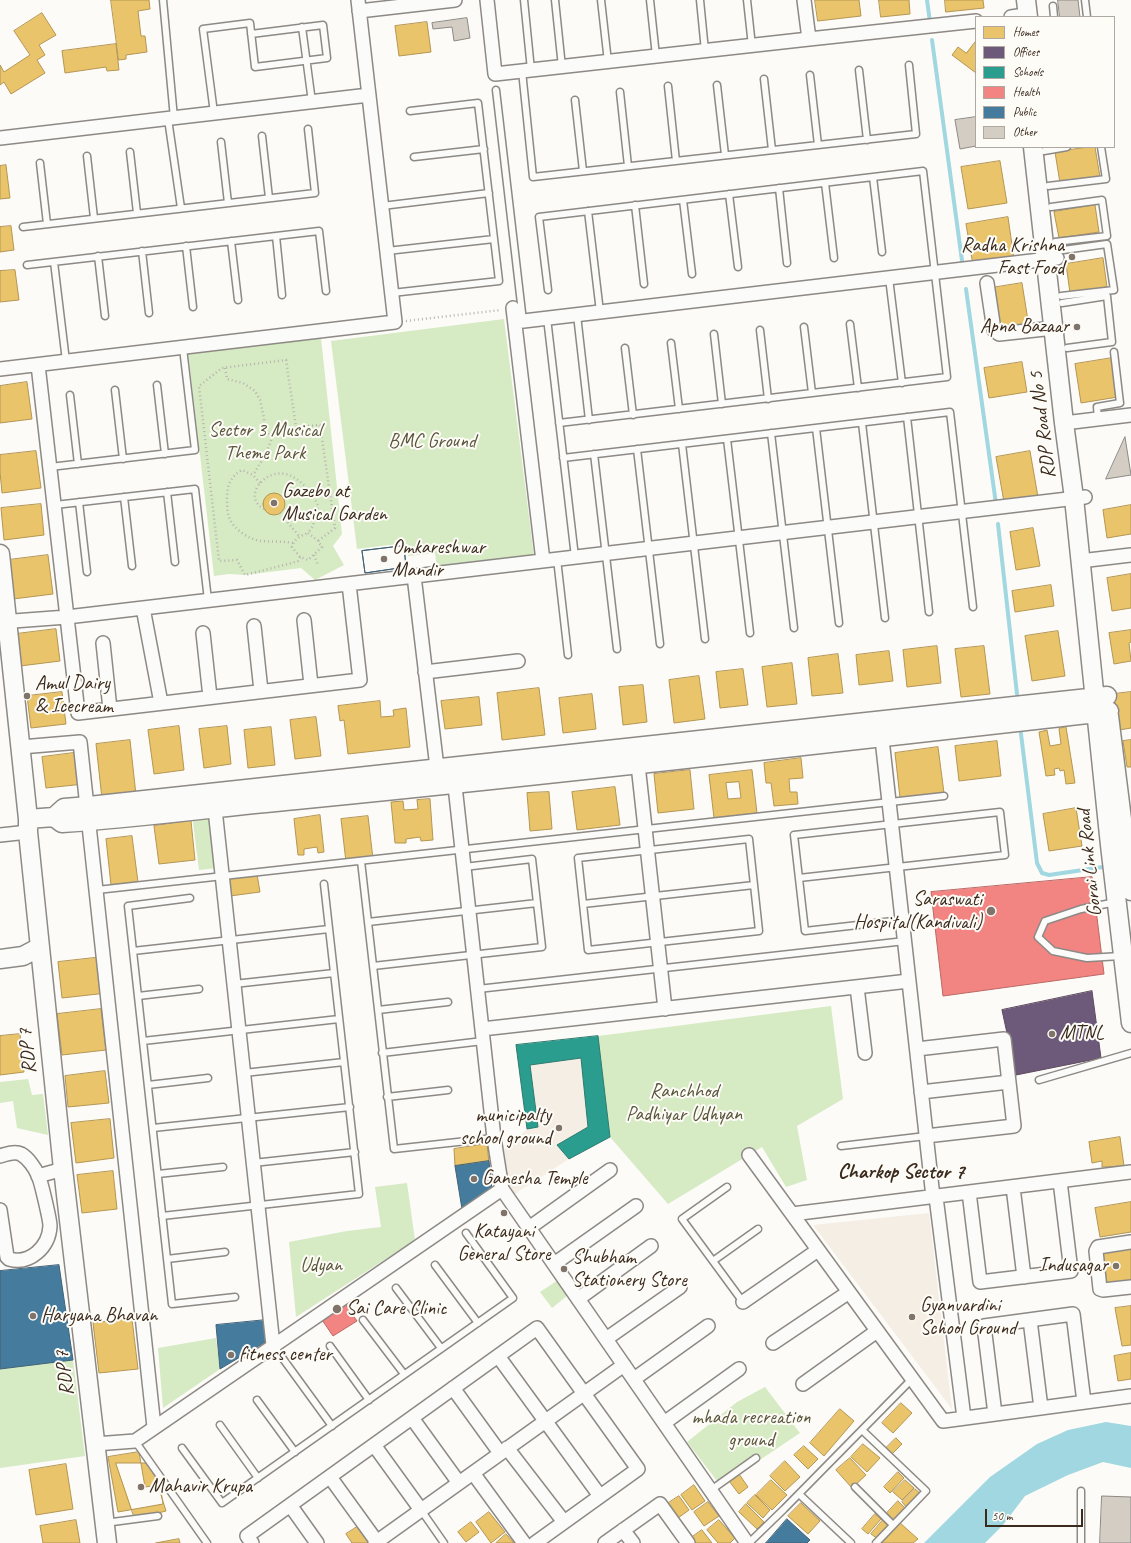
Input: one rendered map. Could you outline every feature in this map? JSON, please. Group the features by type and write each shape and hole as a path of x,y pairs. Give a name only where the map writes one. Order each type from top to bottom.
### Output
{"street":[{"path":"0,369 396,322 358,5 455,0"},
{"path":"487,0 495,74 975,21"},
{"path":"804,0 808,39"},
{"path":"1018,13 1026,0"},
{"path":"0,138 369,95"},
{"name":"RDP Road No 5","path":"1040,148 1051,207 1054,328 1079,497 1102,704"},
{"name":"RDP Road No 5","path":"1040,148 1067,348 1069,422"},
{"path":"519,322 935,273 1053,252"},
{"path":"988,283 994,330 999,334 1054,328"},
{"path":"513,308 519,322 543,561"},
{"path":"38,364 78,713 360,680 349,584"},
{"path":"1069,422 1131,415"},
{"path":"4,622 67,617 1079,497"},
{"name":"RDP 7","path":"0,554 4,622 21,747 63,1169 107,1543"},
{"path":"1086,561 1131,555"},
{"path":"414,576 425,672 445,767 447,785 462,849 494,1138 502,1189 748,1543"},
{"path":"143,608 161,703"},
{"path":"304,620 311,685"},
{"path":"254,626 262,691"},
{"path":"203,633 210,698"},
{"path":"102,643 110,709"},
{"path":"425,672 518,661"},
{"path":"214,800 447,785 638,764 881,729 1102,704"},
{"name":"Gorai Link Road","path":"1102,704 1122,843 1131,891"},
{"path":"0,835 54,817 62,823 89,813 214,800 445,767 635,747 881,729"},
{"path":"881,729 926,1136 964,1418"},
{"path":"21,747 80,742 89,813 154,1427"},
{"path":"635,747 665,1009"},
{"path":"214,800 273,1345"},
{"name":"Gorai Link Road","path":"1122,843 1131,1023"},
{"path":"0,946 22,943 40,947"},
{"path":"0,959 22,956 40,947"},
{"path":"483,1035 665,1009 909,982"},
{"path":"857,987 865,1053"},
{"path":"917,1049 1004,1039 1014,1126 926,1136"},
{"path":"921,1092 1009,1082"},
{"path":"0,1156 15,1152 20,1153 30,1163 38,1176 50,1225 46,1243 33,1256 26,1260 9,1260 7,1257 0,1210"},
{"path":"749,1155 943,1421 1131,1396"},
{"path":"38,1176 63,1169"},
{"path":"529,1228 610,1170"},
{"path":"792,1214 1131,1172"},
{"path":"969,1192 980,1282 1024,1277 1071,1271 1060,1181"},
{"path":"1013,1187 1024,1277"},
{"path":"95,1444 135,1441 502,1189"},
{"path":"554,1264 636,1206"},
{"path":"50,1225 69,1223"},
{"path":"1131,1242 1098,1246 1096,1251 1100,1289 1131,1287"},
{"path":"578,1299 651,1246"},
{"path":"743,1302 818,1250"},
{"path":"606,1340 680,1287"},
{"path":"773,1343 849,1292"},
{"path":"995,1414 984,1326 1073,1314 1084,1402"},
{"path":"1030,1320 1042,1408"},
{"path":"634,1379 708,1326"},
{"path":"252,1543 247,1536 537,1328 638,1469 534,1543"},
{"path":"803,1384 877,1331"},
{"path":"498,1356 600,1496"},
{"path":"330,1477 376,1542 624,1365"},
{"path":"664,1423 739,1369"},
{"path":"453,1388 564,1522"},
{"path":"412,1418 459,1483"},
{"path":"374,1445 421,1510"},
{"path":"473,1473 524,1543"},
{"path":"605,1543 660,1504 688,1543"},
{"path":"290,1505 317,1543"},
{"path":"623,1530 633,1543"}],"lane":[{"path":"163,0 171,118 181,208"},
{"path":"524,0 534,177 916,134 909,65"},
{"path":"555,0 562,67"},
{"path":"601,0 608,62"},
{"path":"650,0 656,56"},
{"path":"700,0 705,51"},
{"path":"747,0 752,46"},
{"path":"1085,0 1087,16"},
{"path":"1053,6 1054,16"},
{"path":"214,113 203,29 250,23 251,34 255,68 328,58 323,25 251,34"},
{"path":"302,27 312,102"},
{"path":"859,70 867,140"},
{"path":"810,74 818,145"},
{"path":"764,79 772,150"},
{"path":"717,85 725,155"},
{"path":"668,86 676,161"},
{"path":"496,90 519,322"},
{"path":"620,92 628,166"},
{"path":"574,100 582,171"},
{"path":"392,293 499,281 478,103 410,111"},
{"path":"23,227 315,193 308,129"},
{"path":"262,136 269,198"},
{"path":"221,142 228,203"},
{"path":"1048,186 1106,179 1101,148"},
{"path":"414,157 484,149"},
{"path":"130,152 137,213"},
{"path":"87,156 94,218"},
{"path":"40,163 47,224"},
{"path":"548,290 539,216 923,171 948,377 559,423"},
{"path":"873,177 882,252"},
{"path":"825,183 834,258"},
{"path":"779,188 788,263"},
{"path":"382,206 489,193"},
{"path":"729,194 738,267"},
{"path":"683,200 692,274"},
{"path":"1051,207 1102,200 1106,236 1053,252"},
{"path":"635,205 644,284"},
{"path":"588,211 600,312"},
{"path":"27,265 319,231 326,291"},
{"path":"276,236 282,295"},
{"path":"387,251 494,239"},
{"path":"231,241 238,300"},
{"path":"1053,252 1107,244 1114,290 1061,299"},
{"path":"186,246 193,307"},
{"path":"142,251 149,313"},
{"path":"98,256 104,316"},
{"path":"54,262 66,361"},
{"path":"889,278 902,383"},
{"path":"1061,299 1107,296 1109,312 1112,342 1067,348"},
{"path":"577,315 589,420"},
{"path":"547,318 575,557"},
{"path":"850,324 858,388"},
{"path":"804,327 812,394"},
{"path":"760,330 768,399"},
{"path":"714,334 722,404"},
{"path":"671,343 679,409"},
{"path":"50,467 195,450 183,348"},
{"path":"625,348 633,415"},
{"path":"1098,419 1097,407 1120,403 1114,352"},
{"path":"157,385 165,454"},
{"path":"115,390 123,459"},
{"path":"70,395 78,464"},
{"path":"563,458 950,412 973,607"},
{"path":"907,417 929,612"},
{"path":"862,423 884,618"},
{"path":"816,428 839,623"},
{"path":"771,433 794,628"},
{"path":"727,439 750,634"},
{"path":"682,444 705,639"},
{"path":"637,449 660,644"},
{"path":"594,454 617,649"},
{"path":"54,505 195,489 208,600"},
{"path":"167,492 175,562"},
{"path":"124,497 132,566"},
{"path":"79,502 88,572"},
{"path":"557,559 568,655"},
{"path":"97,890 944,796"},
{"path":"800,878 1005,855 1000,812 794,835 805,931 902,920"},
{"path":"749,839 759,931 588,950 578,858 647,850 749,839"},
{"path":"373,966 542,947 532,859 464,867"},
{"path":"361,861 394,1149 494,1138"},
{"path":"162,1216 359,1194 324,884"},
{"path":"583,904 754,885"},
{"path":"190,898 128,906 152,1128 172,1304 235,1297"},
{"path":"1124,900 1081,909 1046,921 1038,937 1053,951 1087,958 1127,955"},
{"path":"368,922 537,902"},
{"path":"133,951 329,929"},
{"path":"478,989 905,941"},
{"path":"234,984 334,973"},
{"path":"138,996 199,989"},
{"path":"378,1010 448,1002"},
{"path":"143,1041 340,1018"},
{"path":"382,1053 483,1035"},
{"path":"1039,1080 1131,1053"},
{"path":"244,1073 344,1062"},
{"path":"148,1085 208,1078"},
{"path":"387,1097 448,1090"},
{"path":"152,1128 350,1107"},
{"path":"841,1146 926,1136"},
{"path":"253,1163 355,1152"},
{"path":"158,1174 223,1166"},
{"path":"727,1187 682,1219 743,1302"},
{"path":"713,1262 758,1229"},
{"path":"182,1448 222,1503 513,1298 466,1233"},
{"path":"167,1259 225,1252"},
{"path":"435,1265 478,1323"},
{"path":"396,1288 441,1348"},
{"path":"363,1320 404,1374"},
{"path":"273,1345 332,1426"},
{"path":"330,1346 369,1400"},
{"path":"748,1543 799,1494 912,1379"},
{"path":"257,1400 295,1452"},
{"path":"220,1425 258,1478"},
{"path":"862,1430 926,1490 876,1543"},
{"path":"135,1441 207,1543"},
{"path":"711,1490 756,1458"},
{"path":"856,1487 894,1525"},
{"path":"1081,1491 1081,1543"},
{"path":"799,1494 850,1543"},
{"path":"421,1510 444,1543"},
{"path":"104,1524 158,1516"}],"path":[{"path":"396,322 513,308"},
{"path":"296,428 286,360 222,368 199,386 219,561 237,560 245,575 292,563 298,561 300,557"},
{"path":"225,368 227,380 243,383 255,391 260,400 264,418 264,429 272,438"},
{"path":"253,475 266,454 272,438 296,428 320,425 335,528 318,541"},
{"path":"260,483 253,475 242,470 236,474 229,483 227,493 227,509 233,525 243,534 254,539 293,542 300,536 308,533 313,526 318,505 309,490 291,476 284,473 271,475 260,483 256,489 255,498 258,506 264,509"},
{"path":"280,513 300,536"},
{"path":"293,542 292,547 300,557 308,560 322,548 318,541 308,533"},
{"path":"314,555 318,565"}],"shaded area":[{"name":"municipalty school ground","path":"581,1058 588,1127 557,1145 569,1159 510,1197 502,1151 527,1129 538,1127 530,1065"},
{"name":"Gyanvardini School Ground","path":"929,1213 952,1409 813,1225"}],"green space":[{"name":"BMC Ground","path":"504,319 534,556 437,568 435,553 408,556 406,543 357,549 331,341"},
{"name":"Sector 3 Musical Theme Park","path":"321,338 342,534 333,546 344,565 315,580 301,568 245,575 229,574 214,576 188,351"},
{"path":"210,798 217,868 199,870 190,799"},
{"name":"Ranchhod Padhiyar Udhyan","path":"831,1006 843,1099 797,1126 807,1180 786,1187 762,1147 668,1204 610,1137 598,1036"},
{"path":"28,1079 32,1095 43,1094 48,1135 17,1128 13,1101 0,1103 0,1082"},
{"name":"Udyan","path":"407,1183 415,1240 296,1317 289,1242 347,1231 381,1227 375,1187"},
{"path":"558,1280 568,1295 552,1308 540,1292"},
{"path":"216,1338 220,1369 163,1408 158,1348"},
{"path":"73,1360 85,1456 0,1468 0,1369"},
{"name":"mhada recreation ground","path":"765,1387 800,1433 721,1486 687,1442 737,1402"}],"water":[{"path":"1106,1422 1131,1426 1131,1468 1103,1462 1068,1475 1025,1496 1003,1525 985,1543 924,1543 990,1477 1037,1444 1068,1430"}],"building: Homes":[{"path":"111,0 149,0 150,9 138,11 141,36 145,36 147,52 126,55 126,59 119,60"},
{"path":"815,0 859,0 861,16 818,21"},
{"path":"879,0 909,0 910,14 881,17"},
{"path":"945,0 983,0 984,8 946,12"},
{"path":"42,13 56,35 39,45 45,55 37,60 45,73 11,94 4,82 0,85 0,65 4,72 30,55 14,31"},
{"path":"427,22 431,52 399,56 395,26"},
{"path":"975,42 975,72 952,55 958,47 966,53"},
{"path":"116,44 119,70 107,71 106,67 65,73 62,51"},
{"path":"1082,148 1095,148 1100,177 1060,183 1055,152"},
{"path":"1000,161 1007,203 968,209 961,167"},
{"path":"6,165 10,198 0,199 0,166"},
{"path":"1095,205 1099,232 1059,238 1054,212"},
{"path":"1008,217 1014,259 973,265 966,224"},
{"path":"11,226 14,250 0,252 0,227"},
{"path":"1103,258 1107,287 1070,293 1066,264"},
{"path":"15,270 19,300 0,302 0,271"},
{"path":"1022,283 1029,327 998,331 991,288"},
{"path":"1112,358 1118,397 1081,403 1075,364"},
{"path":"1022,362 1027,392 989,398 984,368"},
{"path":"27,382 32,419 0,423 0,386"},
{"path":"36,451 41,488 2,493 0,455"},
{"path":"1030,451 1038,497 1004,502 996,457"},
{"name":"Gazebo at Musical Garden","path":"274,493 282,496 285,504 282,512 274,515 266,512 263,504 266,496"},
{"path":"41,504 44,535 4,540 1,508"},
{"path":"1131,505 1131,534 1107,538 1103,510"},
{"path":"1033,528 1040,566 1016,570 1010,532"},
{"path":"48,555 53,594 13,599 8,560"},
{"path":"1131,574 1131,608 1112,611 1107,578"},
{"path":"1051,585 1054,606 1015,612 1012,591"},
{"path":"56,629 60,661 20,666 16,634"},
{"path":"1131,630 1131,642 1129,643 1131,661 1114,664 1109,633"},
{"path":"1058,631 1065,676 1032,681 1025,636"},
{"path":"937,646 941,683 907,687 903,650"},
{"path":"984,646 990,694 961,697 955,649"},
{"path":"889,651 893,681 859,685 856,655"},
{"path":"838,654 843,693 812,696 808,658"},
{"path":"792,663 797,704 767,707 762,667"},
{"path":"743,669 748,705 720,708 716,672"},
{"path":"699,676 705,719 674,723 669,680"},
{"path":"643,685 647,722 623,725 619,687"},
{"path":"539,688 545,735 502,740 497,693"},
{"path":"62,692 66,724 31,728 27,696"},
{"path":"1131,692 1131,728 1119,730 1113,694"},
{"path":"592,694 596,729 563,733 559,698"},
{"path":"479,697 482,725 445,729 441,701"},
{"path":"380,701 381,717 394,716 393,710 406,708 410,747 348,754 344,720 340,721 338,706"},
{"path":"316,717 321,756 295,759 290,720"},
{"path":"179,726 184,770 154,774 148,730"},
{"path":"227,726 231,764 204,768 199,729"},
{"path":"271,727 275,765 248,768 244,730"},
{"path":"1066,727 1075,783 1066,784 1064,770 1060,771 1059,768 1054,769 1055,775 1046,776 1039,732 1047,730 1050,746 1061,744 1059,729"},
{"path":"130,740 136,795 102,799 96,744"},
{"path":"1131,740 1131,767 1127,767 1123,741"},
{"path":"997,741 1001,776 959,781 955,746"},
{"path":"938,747 944,793 900,798 895,753"},
{"path":"81,752 84,784 46,788 42,757"},
{"path":"801,758 803,778 789,779 790,792 797,792 798,804 774,806 771,783 766,783 764,763"},
{"path":"690,770 694,809 658,813 654,774"},
{"path":"752,770 757,813 714,818 709,775","holes":["739,782 741,798 728,799 726,783"]},
{"path":"615,787 620,825 577,830 572,792"},
{"path":"549,792 552,829 530,831 527,793"},
{"path":"430,799 433,840 421,841 420,837 406,839 406,843 395,843 391,802 403,801 404,810 418,809 417,800"},
{"path":"1076,808 1082,846 1049,851 1043,814"},
{"path":"320,815 324,852 318,853 317,847 304,849 304,855 298,855 294,819"},
{"path":"368,816 373,859 346,862 341,819"},
{"path":"191,821 195,860 159,864 154,826"},
{"path":"132,836 138,882 111,885 106,839"},
{"path":"257,874 260,892 230,896 228,878"},
{"path":"103,957 107,993 62,998 58,962"},
{"path":"101,1009 106,1050 62,1055 57,1014"},
{"path":"20,1034 24,1072 0,1075 0,1036"},
{"path":"105,1071 109,1103 68,1107 65,1076"},
{"path":"110,1119 114,1158 76,1163 71,1123"},
{"path":"1120,1137 1124,1166 1102,1167 1102,1161 1092,1163 1089,1142"},
{"path":"487,1144 489,1163 455,1166 454,1149"},
{"path":"113,1171 117,1209 82,1213 77,1175"},
{"path":"1131,1202 1131,1232 1100,1237 1095,1208"},
{"name":"Indusagar","path":"1131,1246 1131,1283 1103,1285 1100,1248"},
{"path":"1131,1306 1131,1345 1122,1346 1115,1308"},
{"path":"132,1319 138,1369 99,1373 93,1323"},
{"path":"1131,1353 1131,1379 1118,1381 1114,1356"},
{"path":"901,1403 912,1413 893,1433 882,1423"},
{"path":"840,1409 854,1421 824,1456 810,1443"},
{"path":"896,1438 902,1444 891,1455 885,1449"},
{"path":"863,1444 880,1458 867,1472 851,1457"},
{"path":"804,1446 818,1459 808,1469 794,1455"},
{"name":"Mahavir Krupa","path":"139,1452 145,1487 160,1485 163,1504 118,1512 108,1457"},
{"path":"850,1458 866,1475 852,1488 836,1470"},
{"path":"785,1461 800,1477 785,1491 770,1476"},
{"name":"Mahavir Krupa","path":"116,1463 151,1463 166,1511 135,1519"},
{"path":"66,1464 73,1509 36,1515 29,1470"},
{"path":"898,1472 904,1478 890,1493 884,1487"},
{"path":"739,1474 748,1487 739,1494 729,1481"},
{"path":"771,1480 787,1495 772,1510 756,1495"},
{"path":"905,1480 914,1488 902,1500 893,1492"},
{"path":"694,1485 705,1501 692,1510 681,1495"},
{"path":"915,1489 921,1494 907,1508 902,1502"},
{"path":"755,1495 770,1510 763,1518 747,1503"},
{"path":"679,1496 689,1510 674,1521 664,1506"},
{"path":"898,1501 906,1509 894,1522 886,1514"},
{"path":"708,1502 719,1516 704,1526 694,1512"},
{"path":"801,1503 820,1521 808,1534 788,1516"},
{"path":"746,1504 764,1522 757,1529 739,1512"},
{"path":"489,1512 505,1532 491,1543 476,1522"},
{"path":"875,1514 881,1519 868,1534 862,1529"},
{"path":"76,1520 80,1543 43,1543 40,1526"},
{"path":"719,1520 735,1538 730,1543 718,1543 707,1530"},
{"path":"883,1520 890,1526 878,1539 871,1534"},
{"path":"471,1522 479,1532 466,1542 458,1532"},
{"path":"899,1522 918,1539 913,1543 879,1543"},
{"path":"357,1527 369,1543 352,1543 346,1534"},
{"path":"702,1530 712,1543 691,1543 688,1540"},
{"path":"506,1534 514,1543 496,1543"},
{"path":"179,1539 180,1543 156,1543"}],"building: Offices":[{"name":"MTNL","path":"1092,991 1101,1058 1016,1075 1002,1010"}],"building: Schools":[{"path":"598,1036 610,1137 569,1159 557,1145 588,1127 581,1058 530,1065 538,1127 527,1129 516,1045"}],"building: Health":[{"path":"1092,877 1104,974 943,996 931,892"},
{"path":"344,1302 357,1321 333,1336 320,1317"}],"building: Public":[{"name":"Omkareshwar Mandir","path":"404,546 406,567 365,573 362,551"},
{"name":"Omkareshwar Mandir","path":"404,546 406,567 365,573 362,551"},
{"name":"Ganesha Temple","path":"489,1161 492,1190 462,1209 455,1166"},
{"name":"Haryana Bhavan","path":"59,1265 73,1360 0,1369 0,1271"},
{"name":"fitness center","path":"266,1320 267,1341 220,1369 216,1325"},
{"path":"787,1519 810,1540 807,1543 766,1543"}],"building: Other":[{"path":"1058,0 1078,0 1080,16 1060,16"},
{"path":"467,18 470,38 454,41 452,27 433,29 432,23"},
{"path":"975,117 975,146 960,149 955,120"},
{"path":"1125,437 1131,475 1106,479"},
{"path":"1102,1496 1131,1497 1131,1543 1100,1543"}],"waterway":[{"path":"927,0 930,22"},
{"path":"932,40 963,268"},
{"path":"966,289 996,504"},
{"path":"998,524 1017,694"},
{"path":"1020,726 1037,863 1042,873 1049,875 1103,867"}],"place":[{"name":"Radha Krishna Fast Food","path":"1072,257"},
{"name":"Apna Bazaar","path":"1077,327"},
{"name":"Gazebo at Musical Garden","path":"274,503"},
{"name":"Omkareshwar Mandir","path":"384,559"},
{"name":"Amul Dairy & Icecream","path":"27,696"},
{"name":"Saraswati Hospital(Kandivali)","path":"991,911"},
{"name":"MTNL","path":"1052,1034"},
{"name":"municipalty school ground","path":"559,1128"},
{"name":"Ganesha Temple","path":"474,1179"},
{"name":"Katayani General Store","path":"504,1213"},
{"name":"Indusagar","path":"1116,1266"},
{"name":"Shubham Stationery Store","path":"564,1269"},
{"name":"Sai Care Clinic","path":"337,1309"},
{"name":"Haryana Bhavan","path":"33,1316"},
{"name":"Gyanvardini School Ground","path":"912,1317"},
{"name":"fitness center","path":"231,1355"},
{"name":"Mahavir Krupa","path":"141,1487"}],"district":[{"name":"Charkop Sector 7","path":"901,1172"}]}
